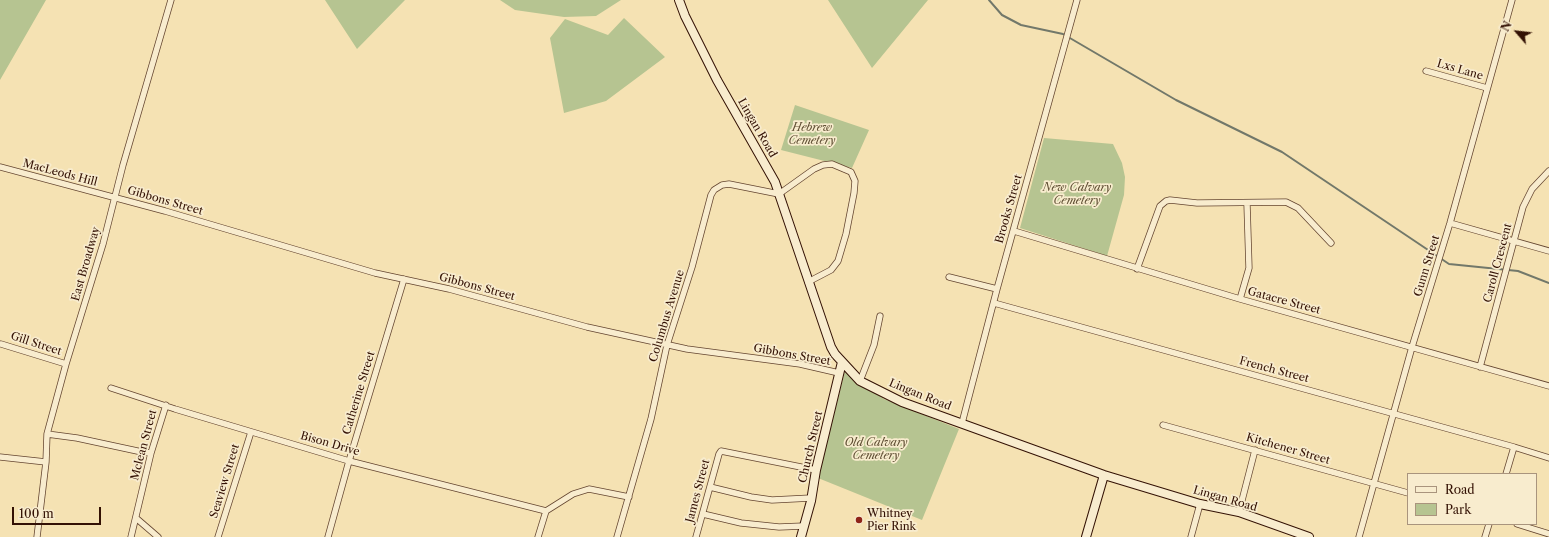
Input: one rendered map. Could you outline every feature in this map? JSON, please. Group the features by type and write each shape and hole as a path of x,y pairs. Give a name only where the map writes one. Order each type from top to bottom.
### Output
{"street":[{"name":"East Broadway","path":"37,537 46,462 47,434 171,0"},
{"name":"Lingan Road","path":"679,0 685,16 715,76 775,182 831,347 842,362 860,381 902,402 1104,475 1200,504 1239,512 1298,535 1309,537"},
{"name":"Brooks Street","path":"962,423 997,289 1077,0"},
{"name":"Gunn Street","path":"1359,537 1412,347 1450,224 1512,0"},
{"name":"Lxs Lane","path":"1426,71 1487,88"},
{"path":"779,194 814,168 823,165 832,164 846,169 851,172 855,179 853,201 846,234 837,264 831,270 808,282"},
{"name":"MacLeods Hill","path":"0,167 115,197"},
{"name":"Caroll Crescent","path":"1480,367 1526,201 1536,184 1549,171"},
{"name":"Columbus Avenue","path":"617,537 651,419 667,345 690,272 711,195 714,190 722,185 729,184 779,194"},
{"name":"Gibbons Street","path":"115,197 353,267 464,293 587,327 667,345 721,354 800,364 839,373"},
{"path":"1137,269 1160,206 1166,201 1170,200 1197,203 1246,204 1286,202 1298,208 1331,243"},
{"path":"1240,300 1249,268 1246,204"},
{"path":"1450,224 1549,251"},
{"name":"Gatacre Street","path":"1014,231 1240,300 1549,386"},
{"path":"949,277 997,289"},
{"name":"Catherine Street","path":"328,537 349,461 404,278"},
{"name":"French Street","path":"994,303 1549,458"},
{"path":"860,381 871,355 880,316"},
{"name":"Gill Street","path":"1,344 66,364"},
{"name":"Church Street","path":"801,537 842,362"},
{"name":"Bison Drive","path":"110,388 349,461 546,511"},
{"name":"Mclean Street","path":"131,537 152,453 166,405"},
{"name":"Kitchener Street","path":"1163,425 1407,493"},
{"name":"Seaview Street","path":"218,537 251,432"},
{"path":"47,434 77,438 152,453"},
{"path":"1506,473 1514,447"},
{"path":"1239,512 1255,450"},
{"name":"James Street","path":"696,537 719,454 721,452 816,470"},
{"path":"0,457 46,462"},
{"path":"1086,537 1104,475"},
{"path":"710,487 750,498 772,500 811,498"},
{"path":"538,537 546,511 572,494 589,489 629,497"},
{"path":"1191,537 1200,504"},
{"path":"703,514 741,523 779,527 804,526"},
{"path":"136,518 158,537"},
{"path":"1485,537 1489,525"},
{"path":"1520,525 1549,534"}],"green space":[{"path":"0,0 46,0 0,80"},
{"path":"325,0 405,0 357,49"},
{"path":"500,0 621,0 596,16 564,17 515,10"},
{"path":"828,0 928,0 872,68"},
{"path":"624,18 665,57 606,101 564,113 550,38 565,19 608,35"},
{"name":"Hebrew Cemetery","path":"795,105 869,130 852,168 781,150"},
{"name":"New Calvary Cemetery","path":"1044,138 1113,144 1122,163 1125,177 1124,195 1107,256 1020,228"},
{"name":"Old Calvary Cemetery","path":"846,367 861,383 884,399 959,429 922,520 818,478"}],"waterway":[{"path":"989,0 1002,15 1021,25 1063,34 1176,100 1282,152 1449,264 1518,271 1549,283"}],"place":[{"name":"Whitney Pier Rink","path":"859,520"}]}
